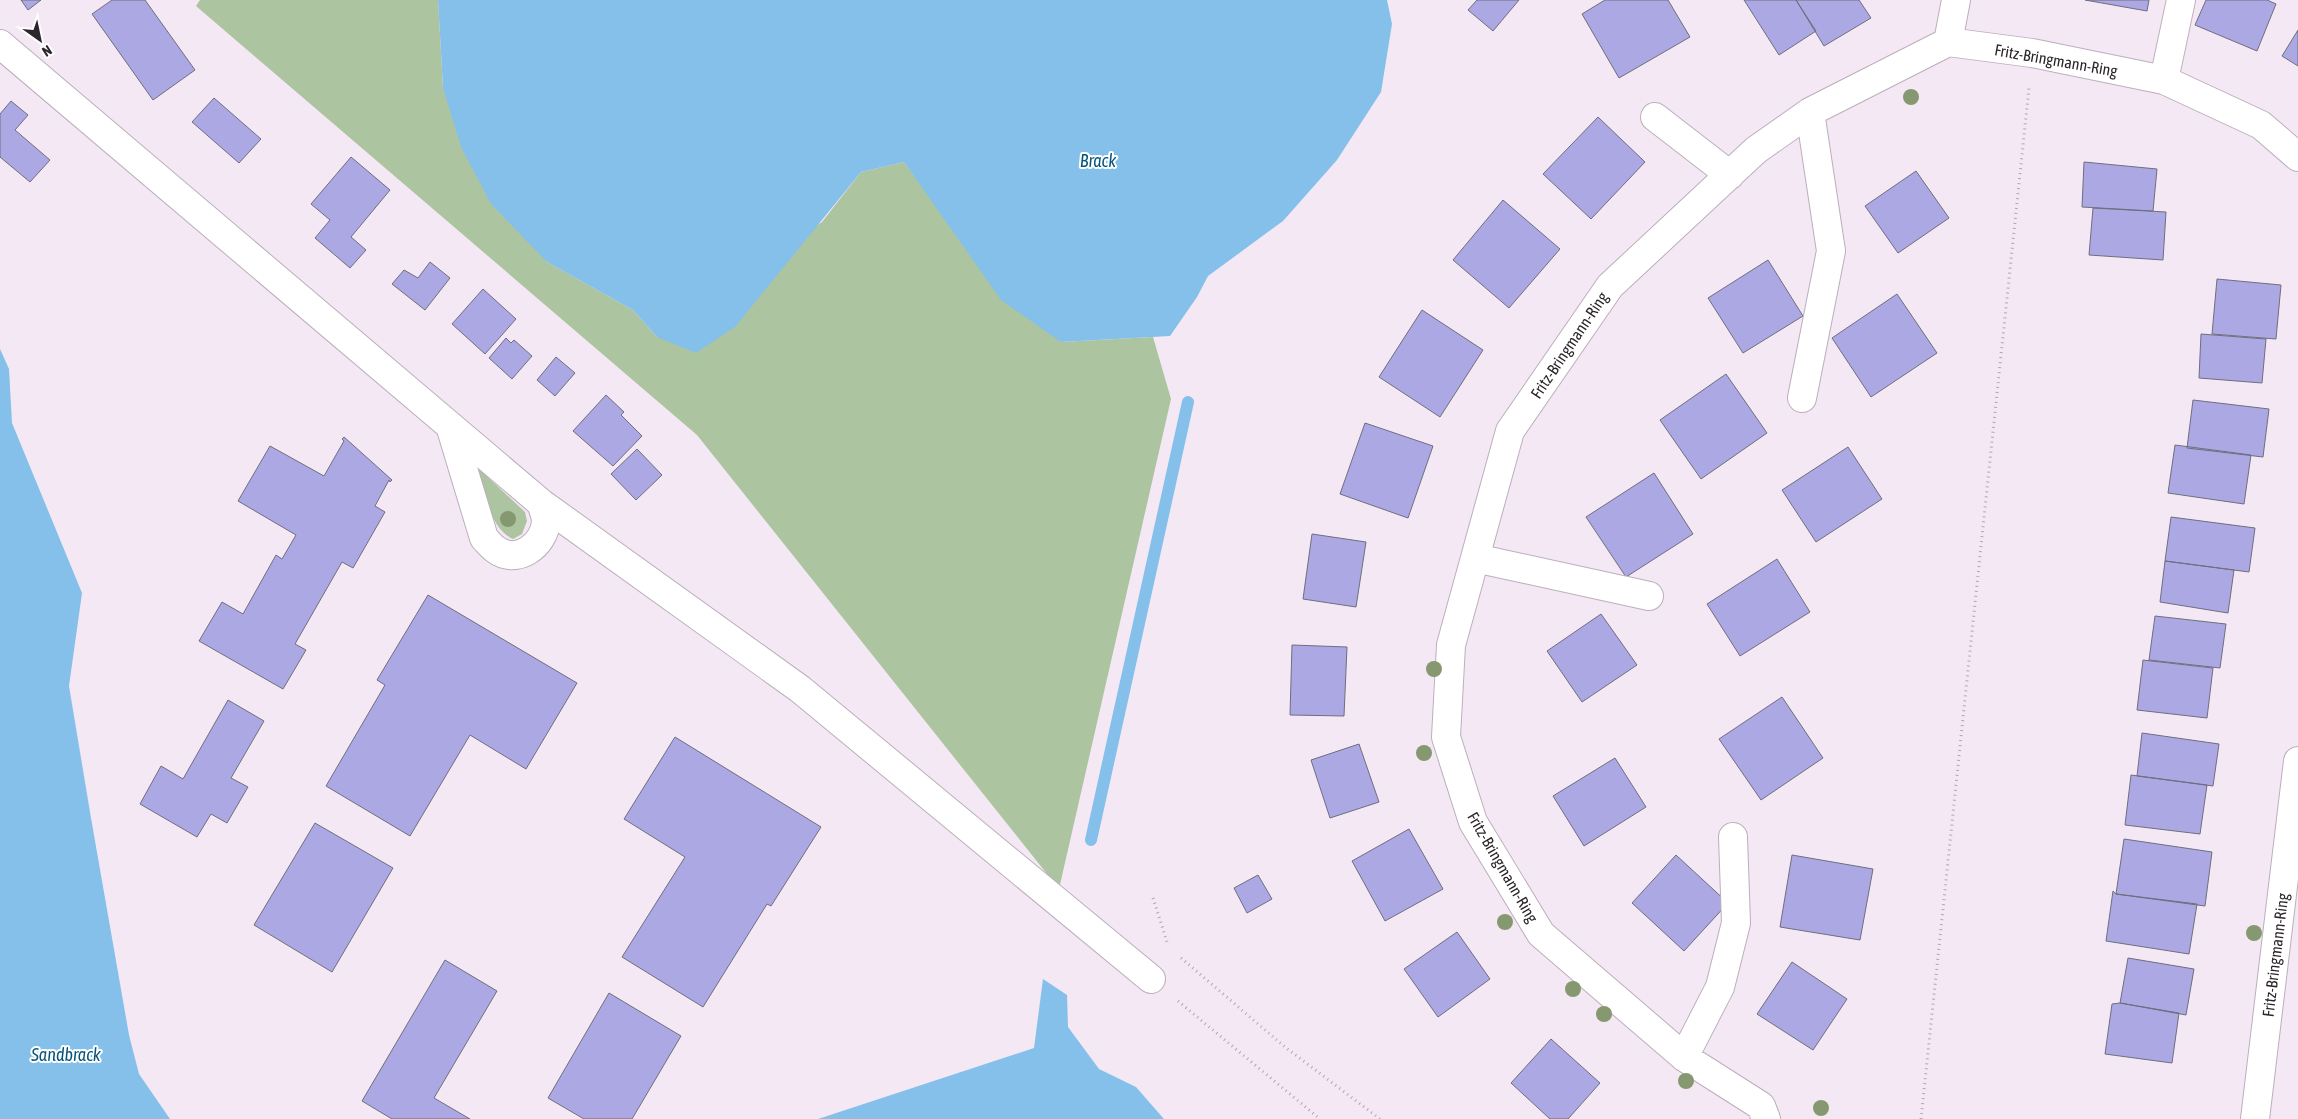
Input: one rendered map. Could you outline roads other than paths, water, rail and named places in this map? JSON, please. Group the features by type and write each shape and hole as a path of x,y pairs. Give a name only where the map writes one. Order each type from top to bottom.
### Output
{"street":[{"path":"1948,42 1956,0"},
{"path":"2164,80 2181,0"},
{"name":"Fritz-Bringmann-Ring","path":"1766,1119 1761,1106 1684,1057 1541,934 1472,822 1446,738 1451,645 1510,431 1610,286 1756,150 1810,112 1948,42 2032,53 2164,80 2262,125 2298,157"},
{"path":"0,44 451,429 541,503 800,689 1152,979"},
{"path":"1802,398 1831,251 1810,112"},
{"path":"1656,117 1730,174"},
{"path":"451,429 484,538 496,551 514,556 531,550 541,539 546,521 541,503"},
{"path":"1475,558 1648,596"},
{"name":"Fritz-Bringmann-Ring","path":"2255,1119 2298,762"},
{"path":"1684,1057 1720,988 1736,923 1733,837"}],"water":[{"name":"Brack","path":"438,0 1387,0 1392,24 1381,92 1337,160 1283,221 1208,276 1197,297 1170,336 1061,342 1001,300 904,162 861,172 735,327 696,353 657,337 633,310 547,262 491,204 461,147 443,88"},
{"name":"Sandbrack","path":"0,349 9,369 12,423 82,593 69,686 91,818 129,1035 139,1074 170,1119 0,1119"},
{"path":"1043,979 1067,995 1068,1027 1099,1069 1136,1087 1164,1119 818,1119 1034,1048"}],"waterway":[{"path":"1091,840 1188,402"}]}
